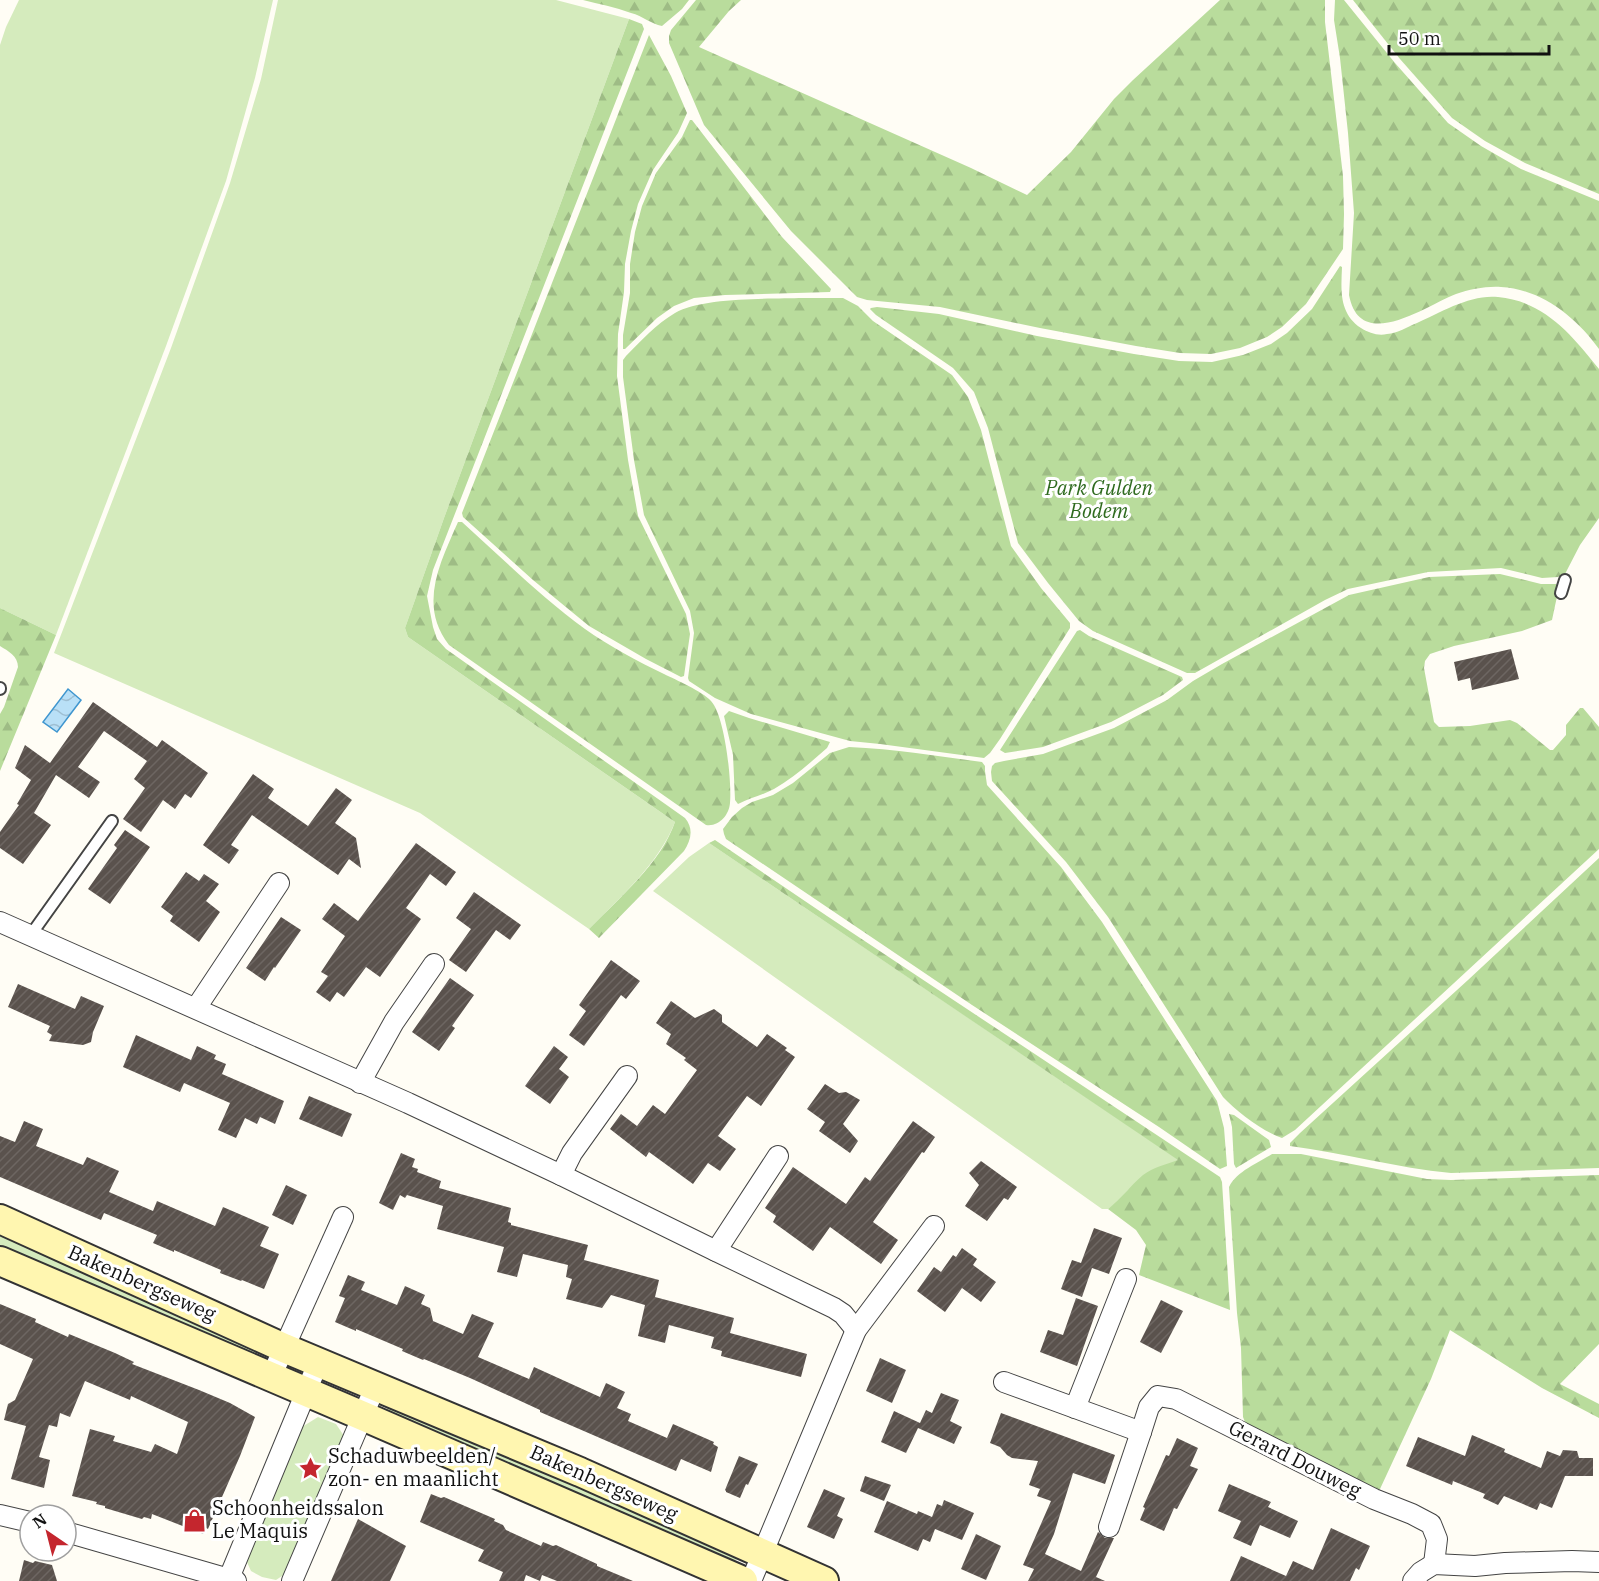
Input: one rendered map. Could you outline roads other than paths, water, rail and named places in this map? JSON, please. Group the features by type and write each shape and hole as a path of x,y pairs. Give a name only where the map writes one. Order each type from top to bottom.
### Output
{"street":[{"path":"196,1008 279,883"},
{"path":"0,922 408,1103 561,1175 834,1308 843,1314 856,1330"},
{"path":"360,1083 394,1022 434,964"},
{"path":"561,1175 572,1152 627,1076"},
{"path":"716,1251 778,1156"},
{"path":"271,1377 343,1217"},
{"name":"Bakenbergseweg","path":"0,1219 318,1363 376,1385 580,1472 824,1581"},
{"path":"751,1581 856,1330 934,1226"},
{"name":"Bakenbergseweg","path":"0,1262 743,1581"},
{"path":"1075,1408 1126,1279"},
{"path":"78,1535 233,1580 318,1363"},
{"path":"1004,1382 1141,1432"},
{"path":"292,1581 376,1385"},
{"name":"Gerard Douweg","path":"1109,1527 1149,1407 1158,1396 1176,1399 1431,1524 1437,1539 1434,1564"},
{"path":"0,1515 18,1519"},
{"path":"1413,1581 1421,1572 1434,1564 1472,1574 1527,1563 1599,1562"}],"lane":[{"path":"1561,593 1565,580"},
{"path":"30,936 112,821"}],"water":[{"path":"68,689 81,700 57,732 43,722"}],"place":[{"name":"Schaduwbeelden/ zon- en maanlicht","path":"310,1468"},
{"name":"Schoonheidssalon Le Maquis","path":"194,1520"}],"park label":[{"name":"Park Gulden Bodem","path":"1099,500"}]}
